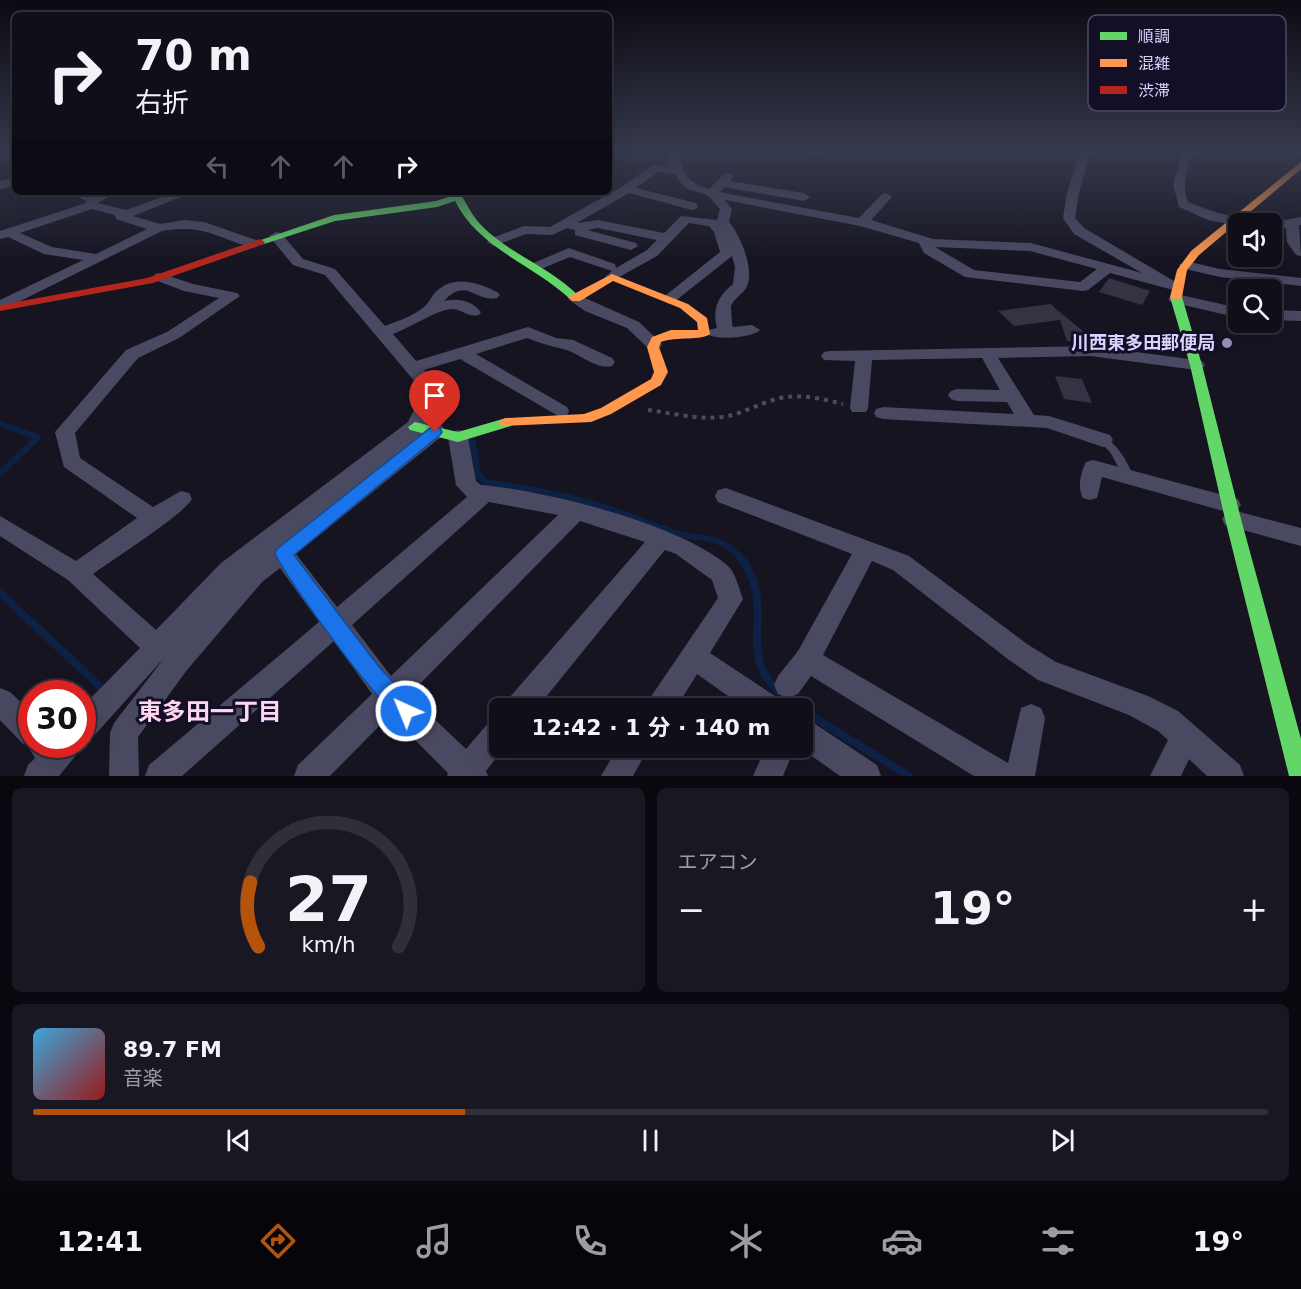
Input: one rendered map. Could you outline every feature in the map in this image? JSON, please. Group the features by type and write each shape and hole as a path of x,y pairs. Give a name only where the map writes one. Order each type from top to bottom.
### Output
{"street":[{"path":"576,299 611,272 652,253 712,188"},
{"path":"716,188 726,209 723,222 732,233 742,267 740,286 727,296 721,317 727,332"},
{"path":"725,188 796,210 862,222 925,241 1031,247 1108,268 1228,310"},
{"path":"744,188 805,195 796,210"},
{"path":"1074,188 1069,218 1079,231 1176,293"},
{"path":"1177,188 1183,204 1213,217 1228,220"},
{"path":"1243,213 1273,188"},
{"path":"494,242 524,230 552,231 627,189 689,212 713,223 720,231 727,253 669,299"},
{"path":"79,195 126,214"},
{"path":"5,234 92,202 105,195"},
{"path":"159,228 121,216 179,195"},
{"path":"0,307 160,277 334,218 436,204 460,195 459,205 472,223 494,242 557,279 576,299 590,308 633,325 654,344"},
{"path":"862,222 886,197"},
{"path":"1296,222 1294,242 1301,252"},
{"path":"0,307 159,228 184,224 204,226 254,244"},
{"path":"563,225 598,224 667,238"},
{"path":"563,225 631,246"},
{"path":"1228,225 1195,253 1186,265 1176,293 1300,776"},
{"path":"5,234 49,251 98,258"},
{"path":"276,236 298,262 330,272 425,382 428,400 424,414 425,429"},
{"path":"925,241 929,250 970,274 1083,287 1108,268"},
{"path":"536,267 569,252 684,306 703,321 704,334"},
{"path":"1186,265 1220,273 1301,282"},
{"path":"154,519 70,462 65,432 132,354 173,335 231,296 189,288 160,277"},
{"path":"434,307 437,298 455,287 473,285 492,295"},
{"path":"383,332 434,307 457,303 473,312"},
{"path":"1282,315 1301,316"},
{"path":"425,429 458,437 505,423 586,419 606,411 656,382 661,372 653,347 656,340 671,334 752,330"},
{"path":"413,368 528,332 553,343 567,344 606,362"},
{"path":"830,356 1091,351 1196,365"},
{"path":"462,353 560,411"},
{"path":"987,353 1028,421"},
{"path":"859,408 864,356"},
{"path":"957,395 1012,396"},
{"path":"883,413 1048,422 1103,440"},
{"path":"96,713 229,570 277,546 425,429"},
{"path":"458,437 466,485 475,492 549,504 627,526 684,548 721,574 731,599 666,698"},
{"path":"1090,492 1093,467 1301,537"},
{"path":"160,776 486,493"},
{"path":"726,496 901,563 1018,651 1047,670 1138,705 1168,721 1229,776"},
{"path":"76,573 181,499"},
{"path":"309,776 575,512"},
{"path":"0,525 76,573 157,647"},
{"path":"527,698 661,539"},
{"path":"277,546 334,625 390,696 467,774 489,745"},
{"path":"124,776 123,733 178,661 277,546"},
{"path":"788,685 807,660 866,550"},
{"path":"693,656 754,698"},
{"path":"807,660 1002,776"},
{"path":"0,701 18,719"},
{"path":"1020,776 1030,718"},
{"path":"813,740 866,776"},
{"path":"1165,776 1178,750"},
{"path":"616,776 628,758"},
{"path":"768,776 776,758"}],"lane":[{"path":"1103,440 1114,450 1130,478"}],"path":[{"path":"606,411 648,410 698,417 721,417 744,413 778,399 808,395 859,408"}],"building":[{"path":"1109,278 1150,291 1142,305 1099,292"},
{"path":"1051,304 1100,345 1067,341 1060,320 1014,326 998,311"},
{"path":"1055,376 1082,379 1092,403 1064,399"}],"waterway":[{"path":"0,424 38,437 0,474"},
{"path":"472,437 478,474 485,482 551,493 600,506 673,532 716,541 732,549 739,556"},
{"path":"739,556 750,572 755,588 758,604 760,663 773,686 786,698"},
{"path":"0,593 106,692"},
{"path":"813,717 909,776"}],"traffic: fast":[{"path":"260,242 334,218 437,204 458,197 467,215 479,229 510,252 544,272 574,297"},
{"path":"1176,297 1196,365 1233,519 1300,776"},
{"path":"415,427 458,437 506,423"}],"traffic: slow":[{"path":"1176,297 1182,270 1195,253 1273,188"},
{"path":"506,423 586,419 606,411 656,382 661,372 653,347 656,340 671,334 704,334 703,321 684,306 612,277 576,299 574,297"}],"traffic: jam":[{"path":"0,308 149,281 260,242"}],"place":[{"name":"川西東多田郵便局","path":"1227,343"}],"district":[{"name":"東多田一丁目","path":"210,712"}],"route":[{"path":"406,711 390,696 334,625 284,554 435,432"}]}
